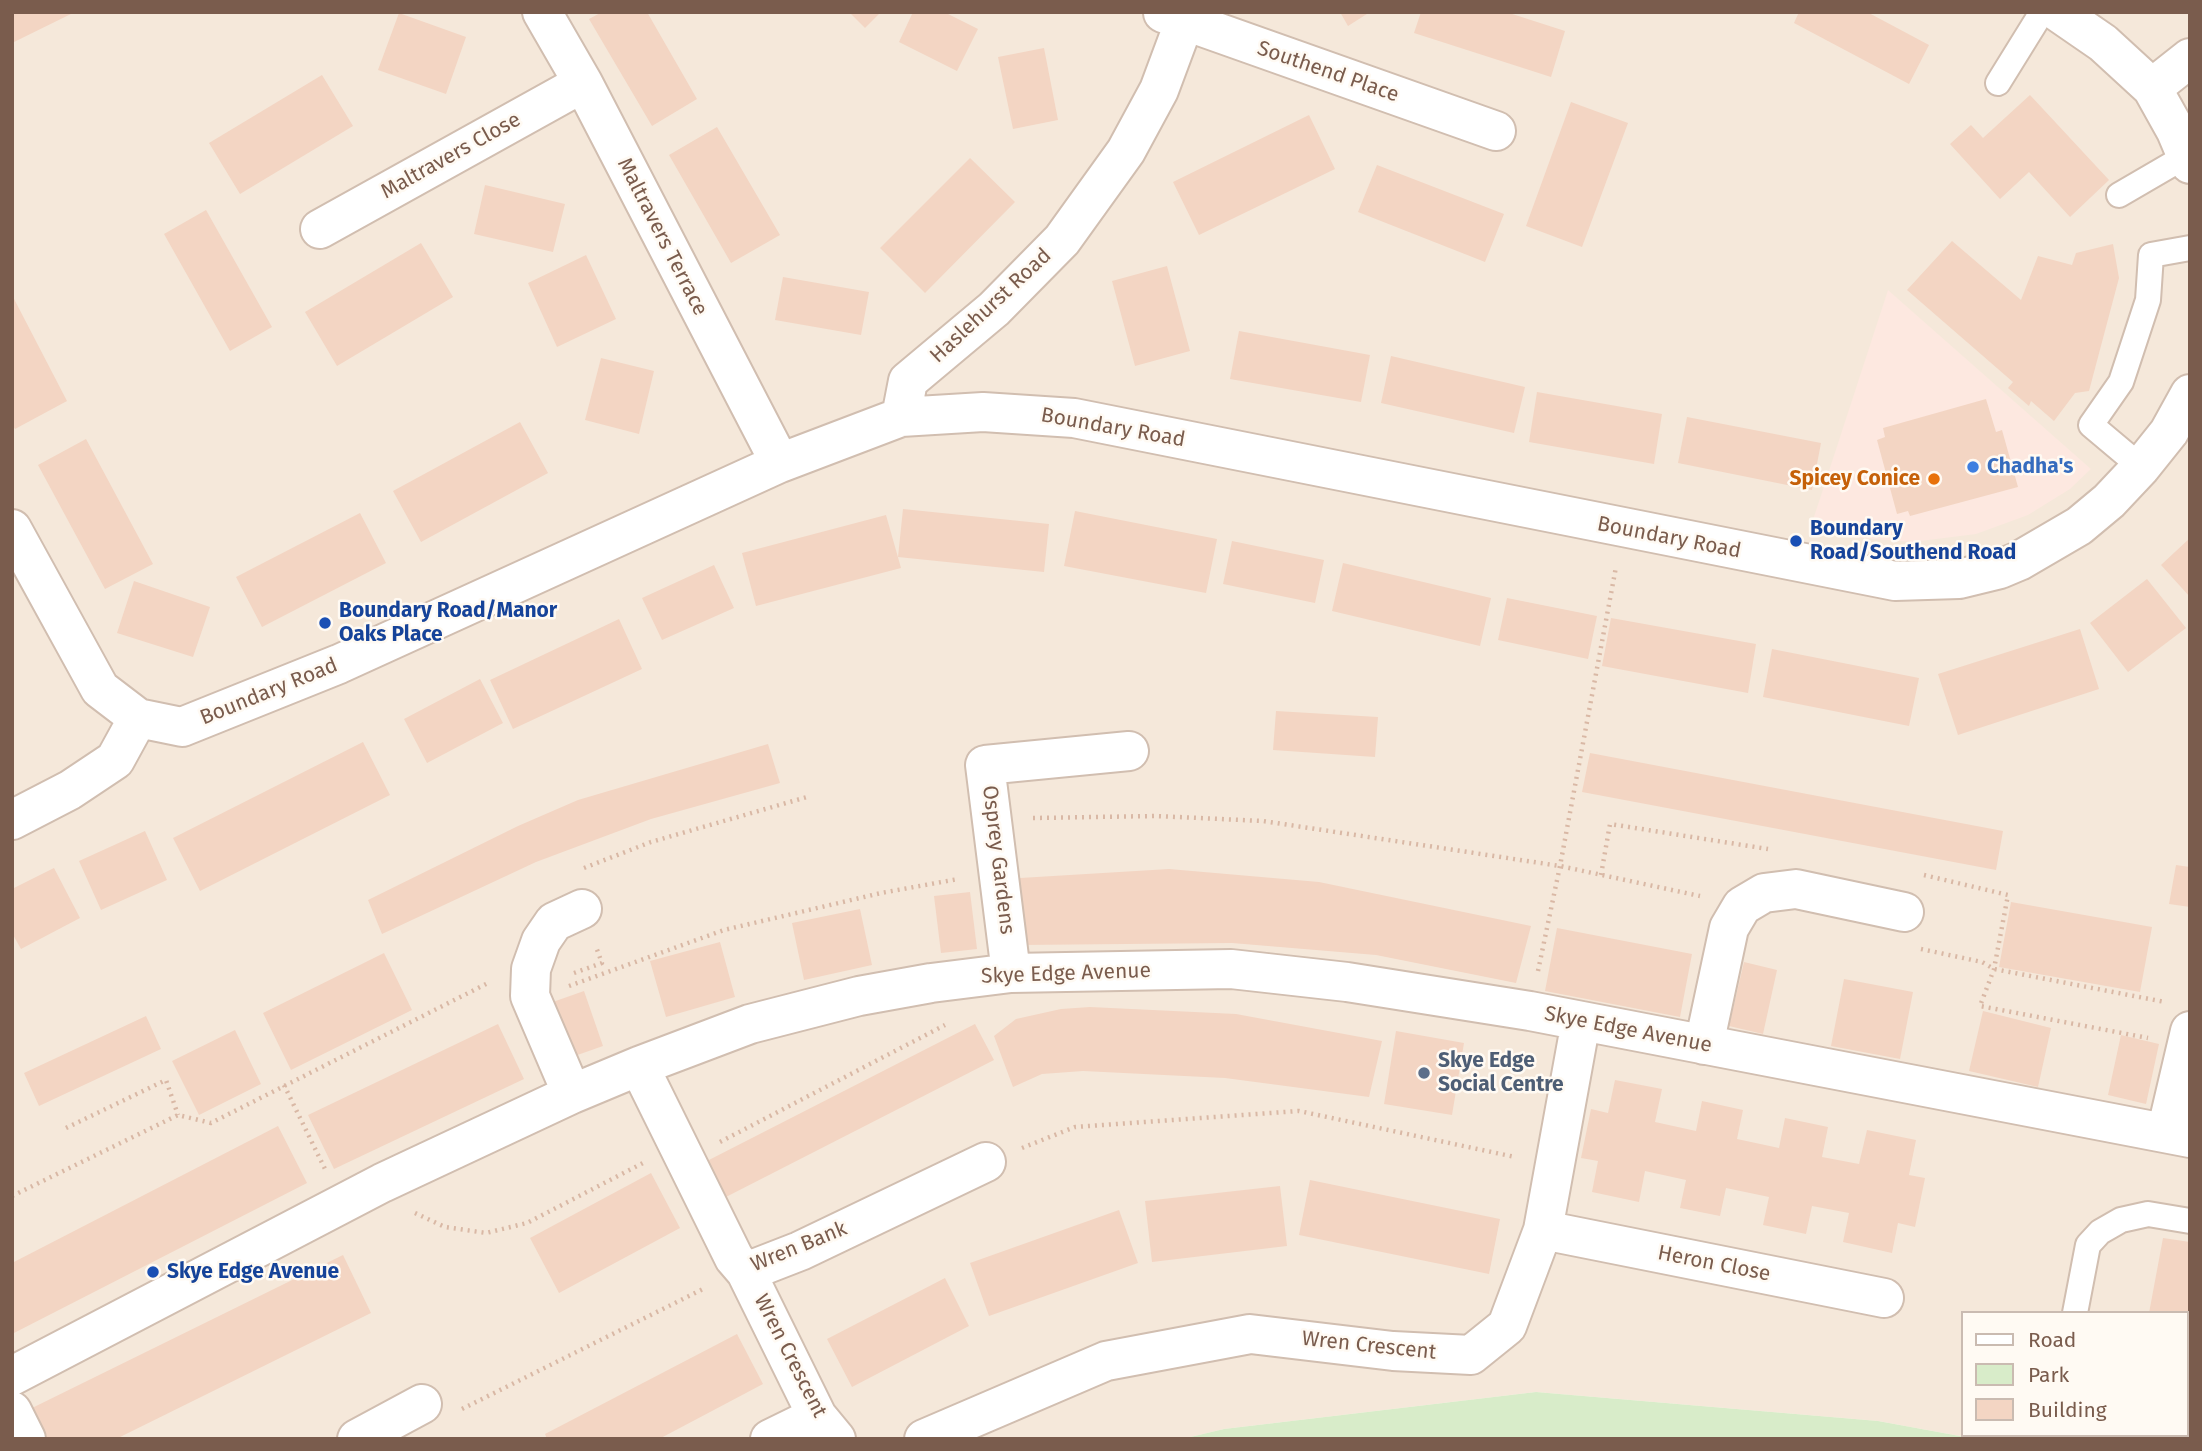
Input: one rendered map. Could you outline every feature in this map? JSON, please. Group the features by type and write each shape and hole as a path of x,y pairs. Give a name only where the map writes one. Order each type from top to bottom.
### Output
{"street":[{"name":"Maltravers Terrace","path":"542,12 583,83 780,463"},
{"path":"2058,12 2103,43 2152,88 2188,160"},
{"name":"Southend Place","path":"1178,15 1496,131"},
{"name":"Haslehurst Road","path":"901,417 908,381 994,309 1062,240 1126,151 1160,90 1178,15"},
{"path":"2152,88 2190,58"},
{"name":"Maltravers Close","path":"320,229 583,83"},
{"name":"Boundary Road","path":"138,718 183,727 339,664 780,463 901,417 982,412 1074,418 1895,581 1959,579 2010,565 2079,526 2109,502 2141,467 2169,432 2190,394"},
{"path":"12,529 100,689 138,718 115,760 70,790 12,820"},
{"name":"Osprey Gardens","path":"1012,973 985,765 1129,751"},
{"path":"1704,1045 1729,928 1742,906 1764,893 1796,889 1904,912"},
{"path":"572,1094 530,996 531,969 549,969 541,941 554,922 582,909"},
{"name":"Skye Edge Avenue","path":"12,1376 382,1183 572,1094 639,1066 750,1024 859,996 931,983 1012,973 1231,969 1347,982 1530,1011 2178,1136"},
{"name":"Wren Crescent","path":"924,1439 1106,1361 1250,1334 1471,1356 1507,1326 1543,1230 1557,1166 1581,1021"},
{"path":"2178,1136 2184,1026"},
{"name":"Wren Bank","path":"639,1066 734,1258 745,1270 800,1251 986,1162"},
{"name":"Heron Close","path":"1543,1230 1884,1298"},
{"name":"Wren Crescent","path":"745,1270 827,1427"},
{"path":"357,1439 422,1404"},
{"path":"12,1411 26,1439"},
{"path":"770,1439 827,1427"}],"lane":[{"path":"1998,83 2042,12"},
{"path":"2119,195 2188,160"},
{"path":"2141,467 2091,425 2121,382 2148,300 2151,255 2190,248"},
{"path":"2074,1311 2088,1245 2100,1232 2121,1220 2148,1214 2190,1221"}],"path":[{"path":"1530,1011 1623,528"},
{"path":"12,1196 178,1115 211,1123 284,1085 549,969 602,963 571,873 651,842 807,797"},
{"path":"994,819 1156,816 1263,821 1560,866 1742,906"},
{"path":"1601,875 1610,824 1776,850"},
{"path":"2184,1026 1980,1006 1994,969 2008,895 1914,873 1894,943 1982,962 1994,969 2184,1026"},
{"path":"568,987 724,930 881,893 965,877"},
{"path":"382,1183 414,1213 445,1227 486,1233 527,1223 681,1152 951,1021"},
{"path":"66,1128 166,1080 178,1115"},
{"path":"284,1085 343,1204"},
{"path":"986,1162 1075,1127 1299,1111 1557,1166"},
{"path":"422,1404 449,1416 745,1270"}],"shaded area":[{"path":"12,12 2190,12 2190,1439 1965,1437 2188,1437 2188,1311 1960,1311 1960,1436 1878,1421 1536,1392 1224,1429 1182,1439 12,1439"},
{"path":"1888,290 2091,469 2070,489 2028,515 1976,534 1912,542 1848,537 1811,526"}],"green space":[{"path":"1536,1392 1878,1421 1976,1439 1182,1439 1224,1429"}],"building":[{"path":"12,12 75,12 12,43"},
{"path":"602,12 647,12 697,99 652,126 589,19"},
{"path":"849,12 881,12 865,28"},
{"path":"913,12 944,12 978,29 957,71 899,42"},
{"path":"1340,12 1370,12 1348,26"},
{"path":"1421,12 1506,12 1565,31 1551,77 1414,33"},
{"path":"1799,12 1867,12 1929,45 1909,84 1794,23"},
{"path":"399,13 466,37 446,94 378,70"},
{"path":"1044,48 1058,120 1013,129 998,57"},
{"path":"322,75 353,126 240,194 209,143"},
{"path":"2030,95 2109,180 2070,217 2029,172 2000,199 1950,144 1971,125 1983,138"},
{"path":"1571,102 1628,123 1582,247 1526,226"},
{"path":"1309,115 1335,169 1199,235 1173,182"},
{"path":"717,127 780,235 731,263 669,155"},
{"path":"970,158 1015,202 925,293 880,248"},
{"path":"1377,165 1504,214 1485,262 1358,212"},
{"path":"485,185 565,204 553,252 474,234"},
{"path":"206,210 272,327 230,351 164,234"},
{"path":"1952,241 2021,300 2038,256 2072,265 2076,253 2113,244 2119,278 2089,391 2075,393 2054,421 2031,401 2029,406 2008,388 2013,382 1907,290"},
{"path":"421,243 453,297 337,366 305,312"},
{"path":"586,255 616,319 557,347 528,283"},
{"path":"1167,266 1190,351 1135,366 1112,281"},
{"path":"783,277 869,292 861,335 775,320"},
{"path":"12,295 67,401 15,429 12,424"},
{"path":"1239,331 1370,355 1361,402 1230,379"},
{"path":"1391,356 1525,387 1514,433 1381,403"},
{"path":"601,358 654,371 639,434 585,420"},
{"path":"1537,392 1662,414 1654,464 1529,442"},
{"path":"1986,399 1996,432 2002,430 2018,487 1910,516 1908,511 1897,514 1877,440 1885,437 1883,428"},
{"path":"1687,417 1821,443 1812,490 1678,463"},
{"path":"520,422 548,473 421,542 393,491"},
{"path":"86,439 153,564 105,589 38,465"},
{"path":"903,509 1049,524 1044,572 898,557"},
{"path":"1075,511 1217,539 1206,593 1064,566"},
{"path":"360,513 386,563 262,627 236,577"},
{"path":"886,515 901,568 756,606 742,553"},
{"path":"2190,538 2190,597 2161,565"},
{"path":"1232,541 1324,560 1315,603 1223,584"},
{"path":"1343,563 1491,598 1480,646 1332,611"},
{"path":"714,565 734,608 662,640 642,598"},
{"path":"2147,579 2186,628 2128,672 2090,623"},
{"path":"134,581 210,607 193,657 117,633"},
{"path":"1507,598 1597,616 1588,659 1498,640"},
{"path":"1611,618 1756,644 1748,693 1602,666"},
{"path":"619,619 642,669 513,729 490,680"},
{"path":"2080,629 2099,689 1958,735 1938,674"},
{"path":"1772,649 1919,678 1909,726 1763,697"},
{"path":"480,679 503,723 427,763 404,719"},
{"path":"1276,711 1378,717 1375,757 1273,750"},
{"path":"363,742 390,795 200,891 173,838"},
{"path":"768,744 780,783 651,819 536,862 382,934 368,900 518,826 578,800"},
{"path":"1590,753 2003,831 1996,870 1582,792"},
{"path":"145,831 167,880 101,910 79,861"},
{"path":"2176,865 2190,867 2190,907 2169,904"},
{"path":"54,868 80,918 21,949 12,933 12,889"},
{"path":"1169,869 1319,882 1531,926 1516,983 1376,955 1232,943 1020,945 1020,878"},
{"path":"970,892 977,949 941,953 934,896"},
{"path":"2011,902 2152,927 2140,992 1999,967"},
{"path":"860,909 872,965 804,980 792,923"},
{"path":"1557,928 1692,954 1680,1017 1545,991"},
{"path":"720,942 735,997 666,1017 650,961"},
{"path":"384,953 412,1010 291,1070 263,1013"},
{"path":"1744,962 1777,970 1763,1034 1729,1026"},
{"path":"1844,979 1913,992 1900,1059 1831,1046"},
{"path":"584,991 603,1046 569,1058 550,1003"},
{"path":"1090,1007 1236,1014 1382,1041 1369,1097 1225,1078 1083,1071 1042,1074 1013,1087 994,1036 1016,1019 1061,1009"},
{"path":"1983,1011 2051,1028 2038,1087 1969,1071"},
{"path":"146,1016 161,1049 39,1106 24,1073"},
{"path":"498,1024 524,1079 334,1169 308,1115"},
{"path":"975,1024 994,1060 724,1198 705,1162"},
{"path":"235,1030 261,1084 199,1115 172,1061"},
{"name":"Skye Edge Social Centre","path":"1396,1031 1464,1043 1452,1115 1384,1104"},
{"path":"2121,1035 2159,1044 2146,1104 2108,1095"},
{"path":"1615,1080 1662,1089 1655,1122 1696,1131 1702,1101 1743,1110 1737,1139 1779,1148 1785,1118 1828,1127 1822,1157 1859,1164 1867,1130 1916,1140 1909,1175 1925,1178 1915,1227 1898,1223 1892,1253 1843,1242 1849,1213 1812,1206 1806,1234 1763,1225 1769,1197 1726,1188 1720,1216 1680,1208 1686,1180 1645,1171 1639,1202 1592,1192 1598,1161 1581,1158 1591,1109 1608,1113"},
{"path":"278,1126 307,1183 12,1334 12,1263"},
{"path":"651,1173 680,1228 559,1293 530,1238"},
{"path":"1310,1180 1500,1219 1489,1274 1299,1235"},
{"path":"1280,1186 1287,1246 1152,1262 1145,1201"},
{"path":"1119,1210 1138,1263 989,1316 970,1263"},
{"path":"2163,1238 2190,1242 2190,1439 2060,1437 2188,1437 2188,1311 2149,1311"},
{"path":"343,1255 371,1313 116,1439 42,1439 28,1410"},
{"path":"945,1278 969,1326 852,1387 827,1339"},
{"path":"737,1334 763,1384 659,1439 547,1439 545,1434"}],"place":[{"name":"Chadha's","path":"1973,467"},
{"name":"Spicey Conice","path":"1934,479"},
{"name":"Boundary Road/Southend Road","path":"1796,541"},
{"name":"Boundary Road/Manor Oaks Place","path":"325,623"},
{"name":"Skye Edge Social Centre","path":"1424,1073"},
{"name":"Skye Edge Avenue","path":"153,1272"}]}
